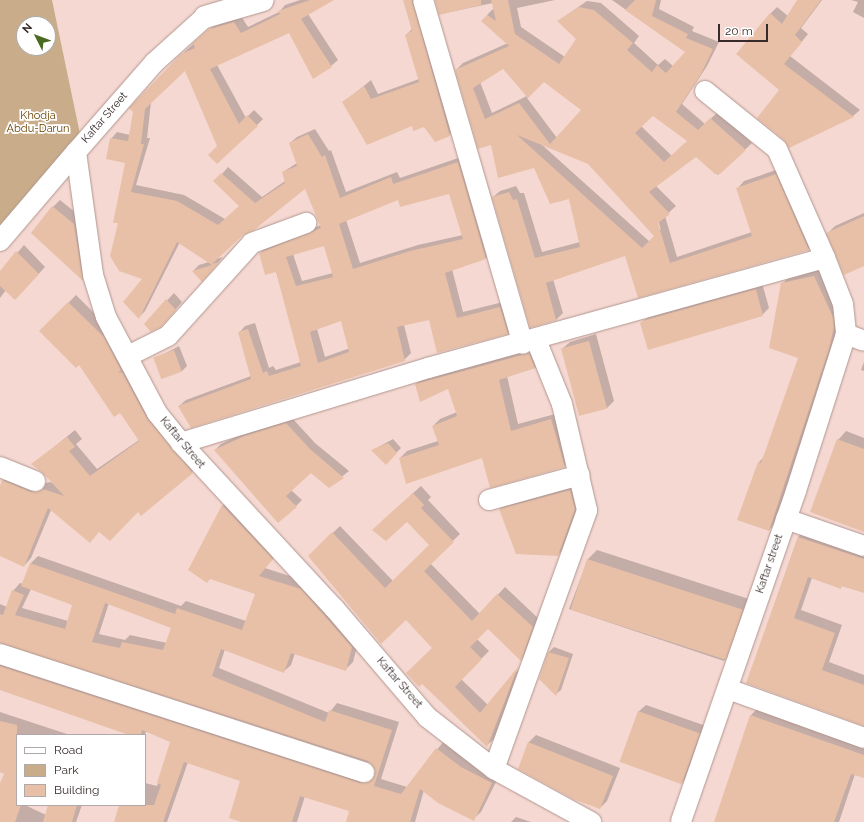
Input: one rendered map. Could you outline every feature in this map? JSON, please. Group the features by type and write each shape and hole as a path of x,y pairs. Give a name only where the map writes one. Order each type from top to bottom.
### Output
{"street":[{"name":"Kaftar Street","path":"263,0 208,8 154,63 76,152 93,275 106,317 157,412 181,443 334,608 428,717 494,769 590,822"},
{"path":"423,0 529,342 562,404 580,475 587,510 494,769"},
{"name":"Kaftar street","path":"681,822 786,519 855,338 825,258 777,148 705,91"},
{"path":"0,241 76,152"},
{"path":"128,356 168,336 252,243 306,223"},
{"path":"181,443 428,368 529,342 825,258"},
{"path":"0,466 36,481"},
{"path":"489,500 580,475"},
{"path":"786,519 864,546"},
{"path":"0,654 364,772"},
{"path":"728,689 864,738"}],"green space":[{"name":"Khodja Abdu-Darun","path":"0,0 52,0 55,16 16,16 16,56 56,56 56,19 80,134 0,228"}],"building":[{"path":"310,0 334,0 301,19 332,67 313,79 289,33 210,69 239,124 247,115 258,126 217,164 208,155 217,146 185,71 145,109 141,144 144,144 131,192 177,201 218,225 239,206 213,181 221,173 255,203 285,183 282,172 297,166 289,143 308,134 322,157 325,155 340,198 391,177 393,184 458,162 486,259 445,273 457,318 500,307 508,334 437,353 429,320 397,327 405,361 191,428 178,406 251,379 238,332 248,329 263,373 267,371 269,376 301,366 276,272 265,275 259,253 321,228 305,189 254,230 243,235 212,264 219,262 202,282 192,271 212,265 177,242 139,319 123,302 142,279 119,271 110,256 118,223 113,223 125,163 106,159 110,138 128,141 133,112 129,108 181,54 195,48 193,43 209,29 234,22 241,33 280,14 278,11","holes":["449,194 463,239 410,251 353,269 339,224 398,200 400,207","324,246 333,277 296,286 286,257","341,321 349,352 318,363 310,332"]},
{"path":"403,0 412,0 450,136 435,142 424,127 413,131 412,126 367,145 342,102 364,86 371,99 419,82 405,35 412,31"},
{"path":"435,0 481,0 481,5 439,15"},
{"path":"491,0 508,0 515,34 559,64 576,39 557,21 579,7 594,10 633,43 627,50 652,72 657,65 666,73 685,52 625,10 635,0 656,0 652,16 688,34 686,38 713,49 701,74 676,112 698,130 710,118 746,150 720,174 715,174 696,157 649,192 670,214 658,223 670,263 752,236 736,188 776,174 809,250 638,298 625,256 546,283 556,320 530,328 492,197 509,192 513,200 517,199 535,258 580,247 569,199 550,204 534,168 498,178 491,145 478,149 455,70 509,46 481,21 487,15 496,21","holes":["503,69 528,98 544,82 581,110 550,144 519,103 485,119 473,88","653,116 687,141 664,162 635,133","517,135 588,164 654,236 642,248"]},
{"path":"797,0 821,0 795,35 802,42 784,64 854,117 789,148 784,140 757,118 779,90 736,54 770,13 782,24"},
{"path":"52,206 74,224 83,281 31,233"},
{"path":"864,216 864,266 844,275 826,233"},
{"path":"16,251 39,274 15,300 0,286 0,271"},
{"path":"814,276 833,317 834,327 829,349 769,531 737,520 758,462 761,463 798,358 769,348 781,283"},
{"path":"756,289 763,316 648,350 640,323 645,320"},
{"path":"166,299 176,310 161,327 151,332 144,324"},
{"path":"68,302 104,337 121,370 118,373 122,372 147,418 193,473 141,516 138,512 110,541 99,532 90,543 48,508 24,567 0,556 0,486 2,480 31,492 43,489 64,496 44,474 31,464 67,437 75,447 69,451 90,476 139,441 120,413 114,417 79,365 76,368 39,331"},
{"path":"589,341 607,409 579,416 561,349"},
{"path":"174,350 182,372 161,379 153,358"},
{"path":"529,353 535,368 499,380 511,431 551,419 565,467 490,488 482,458 406,484 399,458 439,445 432,426 457,416 448,389 420,402 415,384"},
{"path":"286,423 310,449 344,478 329,488 311,473 286,496 297,507 278,523 214,450 244,436"},
{"path":"837,439 864,449 864,532 810,512"},
{"path":"388,443 397,453 386,465 371,450"},
{"path":"570,490 575,509 558,556 516,554 499,509"},
{"path":"413,493 424,505 421,508 454,542 424,571 472,621 497,594 533,627 521,661 488,629 470,647 482,659 455,687 480,713 518,667 487,747 422,684 419,687 406,673 432,648 406,620 381,644 308,556 332,532 385,588 429,545 407,522 386,541 372,530"},
{"path":"222,505 273,559 259,576 301,589 352,647 346,671 291,653 284,673 221,649 212,676 325,722 329,710 392,730 374,786 401,794 436,748 461,767 492,783 474,821 438,803 420,789 410,822 346,822 349,811 300,796 292,822 241,822 229,818 240,781 184,762 163,822 114,822 119,806 154,805 161,785 157,783 170,742 142,730 141,734 126,734 0,690 0,666 360,783 371,781 375,770 368,761 0,643 0,614 3,615 12,590 24,595 15,615 65,629 72,605 21,586 30,563 175,614 177,608 242,630 255,594 210,579 207,583 188,570","holes":["105,603 171,628 163,650 122,642 120,648 92,642"]},
{"path":"798,537 864,559 864,593 842,586 841,589 808,577 794,618 835,633 822,670 864,685 864,726 746,683"},
{"path":"587,559 743,610 727,660 571,609"},
{"path":"548,652 569,658 556,696 539,679"},
{"path":"638,711 700,734 682,784 620,762"},
{"path":"750,715 864,755 864,778 851,774 834,822 714,822"},
{"path":"0,721 17,725 16,806 21,806 15,822 0,822 0,783 4,774 0,772"},
{"path":"528,742 613,776 600,809 573,799 518,769"},
{"path":"48,806 77,806 72,822 43,822"}]}
